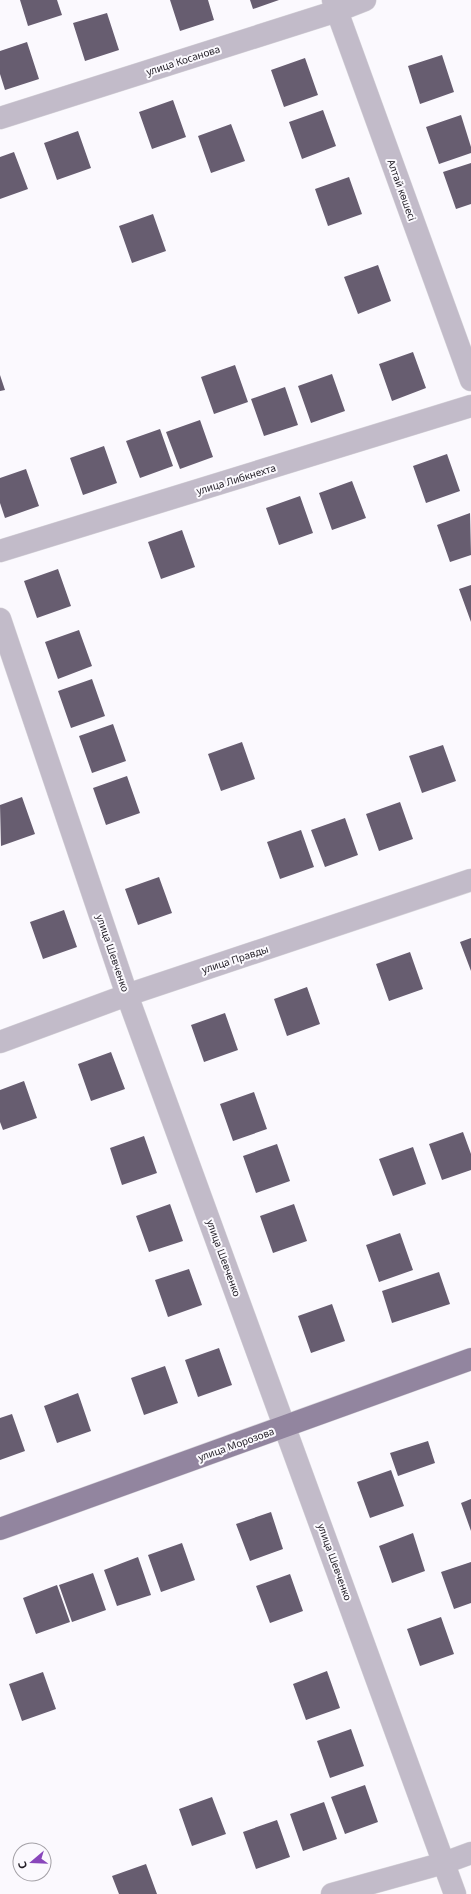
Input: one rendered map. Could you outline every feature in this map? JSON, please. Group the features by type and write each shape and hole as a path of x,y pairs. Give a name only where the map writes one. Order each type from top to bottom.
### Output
{"main road":[{"name":"улица Морозова","path":"0,1529 471,1359"}],"street":[{"name":"улица Косанова","path":"0,118 335,5 365,0"},
{"name":"Алтай көшесі","path":"335,5 471,380"},
{"name":"улица Либкнехта","path":"0,551 471,406"},
{"name":"улица Шевченко","path":"0,619 127,995 286,1426 455,1894"},
{"name":"улица Правды","path":"0,1042 127,995 471,880"},
{"path":"332,1894 444,1863 471,1853"}],"building":[{"path":"20,0 57,0 62,15 28,26"},
{"path":"170,0 208,0 214,20 180,31"},
{"path":"250,0 279,0 253,9"},
{"path":"107,13 119,50 85,61 73,23"},
{"path":"27,42 39,79 5,90 0,74 0,51"},
{"path":"442,55 454,92 420,104 408,66"},
{"path":"305,58 318,95 284,107 271,70"},
{"path":"173,100 186,137 152,149 139,112"},
{"path":"323,110 336,146 302,159 289,122"},
{"path":"461,115 471,147 471,153 439,164 426,127"},
{"path":"231,124 245,161 211,173 198,136"},
{"path":"78,131 91,168 57,180 44,143"},
{"path":"14,152 28,189 0,199 0,157"},
{"path":"471,163 471,204 456,209 443,172"},
{"path":"349,177 362,214 328,226 315,189"},
{"path":"153,214 166,251 132,263 119,226"},
{"path":"378,265 391,301 358,314 344,277"},
{"path":"413,352 426,388 392,401 379,364"},
{"path":"235,365 248,402 214,414 201,377"},
{"path":"332,374 345,411 311,423 298,386"},
{"path":"0,375 5,390 0,391"},
{"path":"285,387 298,425 264,436 251,399"},
{"path":"200,420 213,457 180,469 166,432"},
{"path":"160,429 173,466 140,478 126,441"},
{"path":"104,446 117,483 83,495 70,458"},
{"path":"447,454 460,491 426,503 413,466"},
{"path":"26,469 39,506 5,518 0,503 0,478"},
{"path":"352,481 366,518 332,530 319,493"},
{"path":"300,496 313,533 279,545 266,508"},
{"path":"470,513 471,555 450,562 437,525"},
{"path":"182,530 195,567 161,579 148,542"},
{"path":"58,569 71,606 37,618 24,581"},
{"path":"471,585 471,622 459,589"},
{"path":"79,630 92,666 58,679 45,642"},
{"path":"92,679 105,716 71,728 58,691"},
{"path":"113,724 126,761 92,773 79,736"},
{"path":"242,742 255,779 221,791 208,754"},
{"path":"443,745 456,781 422,793 409,756"},
{"path":"127,776 140,813 106,825 93,788"},
{"path":"22,797 35,834 1,846 0,805"},
{"path":"400,802 413,839 379,851 366,814"},
{"path":"345,818 358,855 325,867 311,830"},
{"path":"301,830 314,867 280,879 267,842"},
{"path":"159,877 172,913 138,925 125,889"},
{"path":"64,910 77,947 43,959 30,922"},
{"path":"471,938 471,971 460,942"},
{"path":"410,952 423,989 389,1001 376,964"},
{"path":"307,987 320,1024 287,1036 274,999"},
{"path":"225,1013 238,1050 204,1062 191,1025"},
{"path":"111,1052 125,1089 91,1101 78,1064"},
{"path":"24,1081 37,1118 3,1130 0,1122 0,1090"},
{"path":"254,1092 267,1129 233,1141 220,1104"},
{"path":"463,1132 471,1154 471,1170 442,1180 429,1144"},
{"path":"144,1136 157,1173 122,1185 110,1148"},
{"path":"277,1144 290,1181 256,1193 243,1156"},
{"path":"413,1147 426,1184 393,1196 379,1159"},
{"path":"170,1204 183,1241 149,1252 136,1216"},
{"path":"294,1204 307,1241 273,1253 260,1216"},
{"path":"400,1233 413,1270 379,1282 366,1245"},
{"path":"189,1269 202,1305 168,1317 155,1280"},
{"path":"439,1272 450,1304 392,1323 382,1291"},
{"path":"332,1304 345,1341 311,1353 298,1316"},
{"path":"219,1348 232,1385 198,1397 185,1360"},
{"path":"165,1366 178,1403 144,1415 131,1378"},
{"path":"78,1393 91,1431 57,1443 44,1406"},
{"path":"12,1414 25,1451 0,1460 0,1418"},
{"path":"428,1441 435,1463 398,1476 390,1453"},
{"path":"391,1470 404,1506 370,1518 357,1482"},
{"path":"471,1499 471,1531 461,1503"},
{"path":"271,1512 283,1549 250,1561 236,1524"},
{"path":"413,1533 425,1571 392,1583 379,1546"},
{"path":"182,1543 195,1580 161,1592 148,1555"},
{"path":"138,1557 151,1595 117,1606 104,1570"},
{"path":"471,1562 471,1603 454,1609 441,1572"},
{"path":"93,1573 106,1610 72,1622 59,1585"},
{"path":"290,1574 303,1611 270,1623 256,1586"},
{"path":"57,1585 70,1622 36,1634 23,1598"},
{"path":"441,1617 454,1654 420,1666 407,1629"},
{"path":"327,1671 340,1708 306,1720 293,1684"},
{"path":"43,1672 56,1709 22,1721 9,1684"},
{"path":"351,1729 364,1766 330,1778 317,1741"},
{"path":"365,1785 378,1822 345,1834 331,1797"},
{"path":"212,1797 226,1834 192,1846 179,1809"},
{"path":"324,1802 337,1839 303,1851 290,1814"},
{"path":"277,1820 290,1857 256,1869 243,1832"},
{"path":"146,1864 157,1894 119,1894 112,1876"}]}
